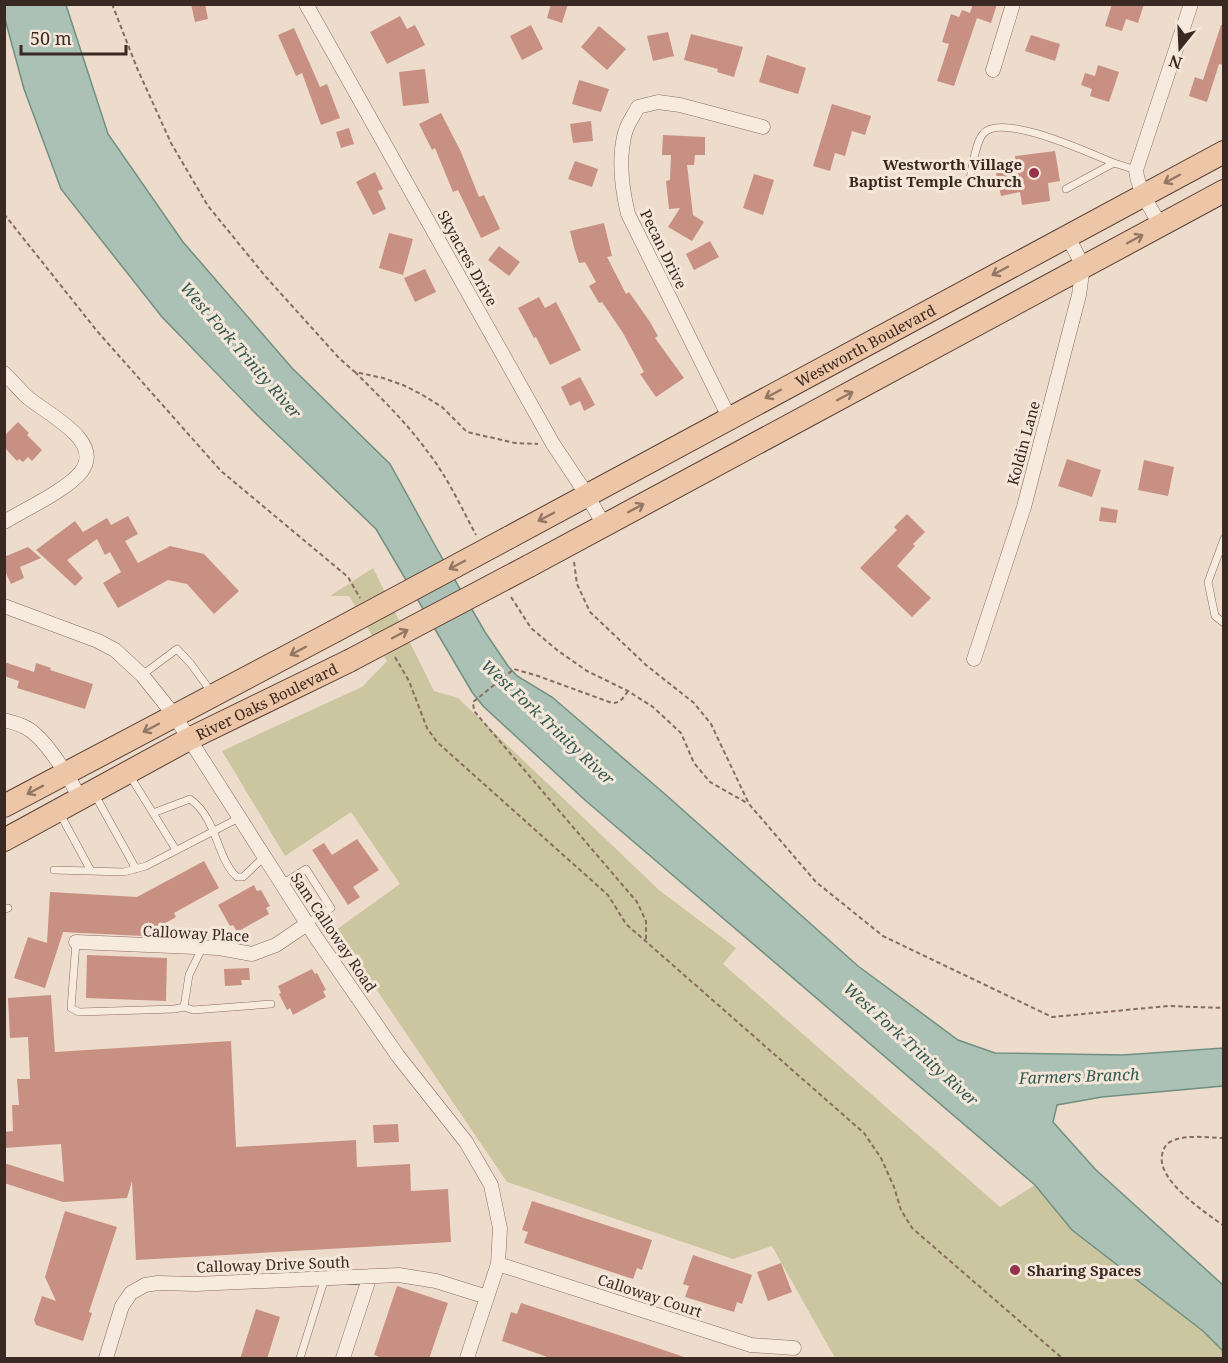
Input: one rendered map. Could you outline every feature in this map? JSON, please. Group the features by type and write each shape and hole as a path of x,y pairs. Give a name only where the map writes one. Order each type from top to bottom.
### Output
{"main road":[{"name":"Westworth Boulevard","path":"508,538 1224,152"},
{"path":"570,544 1224,191"},
{"name":"River Oaks Boulevard","path":"4,806 508,538"},
{"name":"River Oaks Boulevard","path":"4,840 189,739 349,662 570,544"}],"street":[{"name":"Skyacres Drive","path":"306,4 553,444 604,525"},
{"path":"993,70 1013,4"},
{"path":"1160,225 1143,194 1136,170 1191,4"},
{"name":"Pecan Drive","path":"729,417 628,214 623,193 622,172 625,131 638,107 658,102 680,105 763,127"},
{"path":"1067,235 1083,266"},
{"name":"Koldin Lane","path":"974,659 1024,507 1079,294 1083,266"},
{"path":"4,373 27,397 75,433 87,449 88,458 81,473 61,488 4,522"},
{"name":"Sam Calloway Road","path":"4,606 98,641 115,650 142,675 174,715 307,924 398,1056 466,1142 491,1185 500,1228 498,1264 467,1359"},
{"path":"4,720 26,727 36,734 66,774 86,794"},
{"name":"Calloway Place","path":"76,942 219,948 252,954 276,945 307,924"},
{"name":"Calloway Court","path":"498,1264 751,1345 795,1348"},
{"name":"Calloway Drive South","path":"106,1359 122,1306 131,1293 145,1285 158,1282 196,1284 399,1275 436,1281 487,1297"},
{"path":"344,1359 370,1276"}],"lane":[{"path":"969,183 982,134 989,129 1004,126 1040,134 1136,170"},
{"path":"1066,189 1114,163"},
{"path":"1224,539 1208,582 1215,616 1224,623"},
{"path":"142,675 177,649 213,695"},
{"path":"128,772 176,850"},
{"path":"86,794 136,869"},
{"path":"153,813 190,799 199,805 214,831 230,871 237,877 243,877 264,857"},
{"path":"58,810 91,871"},
{"path":"54,870 124,872 136,869 239,818"},
{"path":"282,884 306,869 331,908 307,924"},
{"path":"76,942 71,1008 79,1012 184,1007 194,1010 271,1004"},
{"path":"184,1007 189,975 202,948"},
{"path":"300,1359 325,1278"}],"path":[{"path":"112,4 137,68 171,143 208,206 266,277 428,451 481,544"},
{"path":"4,214 97,331 221,471 348,578 364,606"},
{"path":"355,372 393,381 421,394 442,407 467,432 515,443 553,444"},
{"path":"570,544 577,584 590,612 646,665 694,703 711,724 749,804 816,882 883,936 1052,1017 1168,1006 1224,1008"},
{"path":"509,594 531,628 587,671 628,691 653,707 681,733 694,763 710,782 749,804"},
{"path":"392,653 409,681 427,728 437,742 608,895 626,924 864,1133 881,1158 894,1187 900,1210 912,1228 1062,1359"},
{"path":"628,691 622,700 612,703 514,669 473,702 474,711 637,902 646,921 646,942"},
{"path":"1224,1138 1186,1137 1172,1141 1163,1150 1161,1166 1167,1178 1188,1198 1224,1226"}],"shaded area":[{"path":"373,568 434,691 458,698 659,890 736,948 723,964 1000,1207 1035,1185 1072,1230 1203,1331 1223,1351 1223,1358 835,1358 772,1246 733,1259 507,1182 336,930 400,884 351,812 285,856 222,751 362,687 387,661 349,596 330,596"}],"water":[{"path":"4,5 66,5 108,134 183,242 292,368 390,464 485,632 517,676 552,697 858,966 958,1040 995,1053 1123,1055 1223,1048 1223,1086 1102,1097 1057,1105 1053,1122 1095,1169 1223,1285 1223,1351 1203,1331 1072,1230 1035,1185 586,801 483,706 472,692 376,529 257,415 162,317 61,189 24,89 5,19"}],"building":[{"path":"191,4 205,4 208,19 195,22"},
{"path":"551,4 568,4 562,23 547,18"},
{"path":"973,4 997,4 991,23 977,18 954,86 937,81 949,44 942,42 951,14 959,17 962,10 970,13"},
{"path":"1112,4 1144,4 1138,23 1126,19 1122,31 1105,26"},
{"path":"400,16 407,29 415,25 425,45 387,64 370,32"},
{"path":"531,25 543,49 522,60 510,36"},
{"path":"1221,25 1224,25 1224,65 1219,64 1207,102 1189,96 1195,77 1203,80"},
{"path":"599,26 626,49 607,70 581,47"},
{"path":"294,28 320,87 327,84 340,118 321,125 302,73 296,76 278,35"},
{"path":"668,32 674,56 653,61 647,36"},
{"path":"691,34 743,47 734,77 717,72 718,69 684,60"},
{"path":"1031,35 1060,44 1055,61 1025,51"},
{"path":"767,55 806,68 798,94 759,82"},
{"path":"1098,65 1119,72 1109,102 1090,96 1092,89 1081,85 1085,73 1095,76"},
{"path":"425,69 429,103 403,106 399,72"},
{"path":"579,80 609,89 601,112 572,104"},
{"path":"832,104 871,116 865,135 852,131 845,156 835,153 830,171 813,166"},
{"path":"441,113 461,152 479,197 484,195 500,229 481,238 458,190 453,192 435,148 432,150 419,124"},
{"path":"591,121 593,141 573,143 570,124"},
{"path":"349,128 354,144 341,148 336,132"},
{"path":"663,135 705,137 705,155 695,155 694,165 687,165 693,215 704,222 692,241 668,227 680,208 669,209 666,181 670,180 671,155 662,155"},
{"path":"1055,151 1060,181 1048,183 1050,201 1022,205 1020,192 1001,196 996,173 1017,169 1015,156"},
{"path":"575,161 598,169 592,187 568,179"},
{"path":"375,172 383,189 378,191 386,209 373,215 356,182"},
{"path":"754,174 774,180 763,215 743,208"},
{"path":"604,223 612,256 607,257 626,294 629,292 650,322 658,336 655,338 684,378 656,397 640,374 644,372 623,333 602,302 599,303 589,286 596,282 585,262 579,263 574,247 570,231"},
{"path":"389,233 413,239 403,275 379,268"},
{"path":"710,241 719,257 694,270 686,254"},
{"path":"499,246 520,262 509,276 488,260"},
{"path":"425,269 436,292 415,302 404,278"},
{"path":"539,297 545,308 556,302 581,350 550,365 518,308"},
{"path":"580,377 595,405 584,411 580,401 570,406 561,387"},
{"path":"18,422 42,450 32,461 28,457 23,462 19,459 17,461 4,447 4,436"},
{"path":"1067,459 1101,470 1092,497 1058,486"},
{"path":"1144,460 1174,467 1168,496 1138,490"},
{"path":"1101,507 1118,510 1116,523 1099,521"},
{"path":"907,514 925,532 897,566 931,598 912,617 860,568 897,530 894,527"},
{"path":"128,516 138,534 125,541 138,563 170,546 204,554 239,591 214,614 187,584 168,580 118,608 103,583 121,572 110,552 105,555 97,539 67,560 83,578 75,586 36,550 75,521 83,532 107,518 111,525"},
{"path":"28,547 41,558 20,567 24,578 11,584 4,569 4,557"},
{"path":"4,662 34,672 36,663 93,684 85,709 17,688 19,681 4,676"},
{"path":"357,839 379,870 353,887 360,897 348,905 312,850 324,843 332,855"},
{"path":"204,861 219,888 174,913 176,917 143,936 63,932 45,988 14,978 28,937 47,943 50,892 137,897"},
{"path":"254,885 257,891 261,890 270,906 266,908 269,914 237,932 233,925 230,926 218,905"},
{"path":"87,955 167,958 166,1001 86,998"},
{"path":"249,968 250,980 241,980 242,985 225,986 224,969"},
{"path":"312,969 315,974 317,973 326,990 323,991 326,997 293,1015 290,1008 287,1010 279,994 281,993 278,986"},
{"path":"51,995 55,1052 231,1041 236,1147 356,1140 357,1167 410,1164 411,1191 448,1189 451,1242 136,1260 132,1181 127,1198 63,1202 4,1183 4,1163 64,1182 61,1144 4,1148 4,1132 13,1131 12,1105 19,1105 17,1079 30,1079 28,1037 10,1038 8,998"},
{"path":"398,1124 399,1142 374,1143 373,1125"},
{"path":"532,1201 652,1240 642,1270 637,1268 633,1279 524,1243 528,1232 522,1230"},
{"path":"65,1211 117,1227 89,1312 92,1313 83,1341 36,1325 34,1320 42,1296 56,1301 45,1277"},
{"path":"693,1255 752,1275 742,1304 737,1302 734,1312 685,1297 689,1286 683,1284"},
{"path":"781,1263 792,1292 768,1301 757,1272"},
{"path":"397,1286 448,1303 429,1359 385,1359 374,1355"},
{"path":"521,1303 684,1357 684,1359 553,1359 502,1341 511,1312 517,1314"},
{"path":"256,1309 280,1317 267,1359 240,1359"}],"place":[{"name":"Westworth Village Baptist Temple Church","path":"1034,173"},
{"name":"Sharing Spaces","path":"1015,1270"}],"water label":[{"name":"West Fork Trinity River","path":"241,350"},
{"name":"West Fork Trinity River","path":"548,722"},
{"name":"West Fork Trinity River","path":"911,1044"},
{"name":"Farmers Branch","path":"1079,1076"}]}
